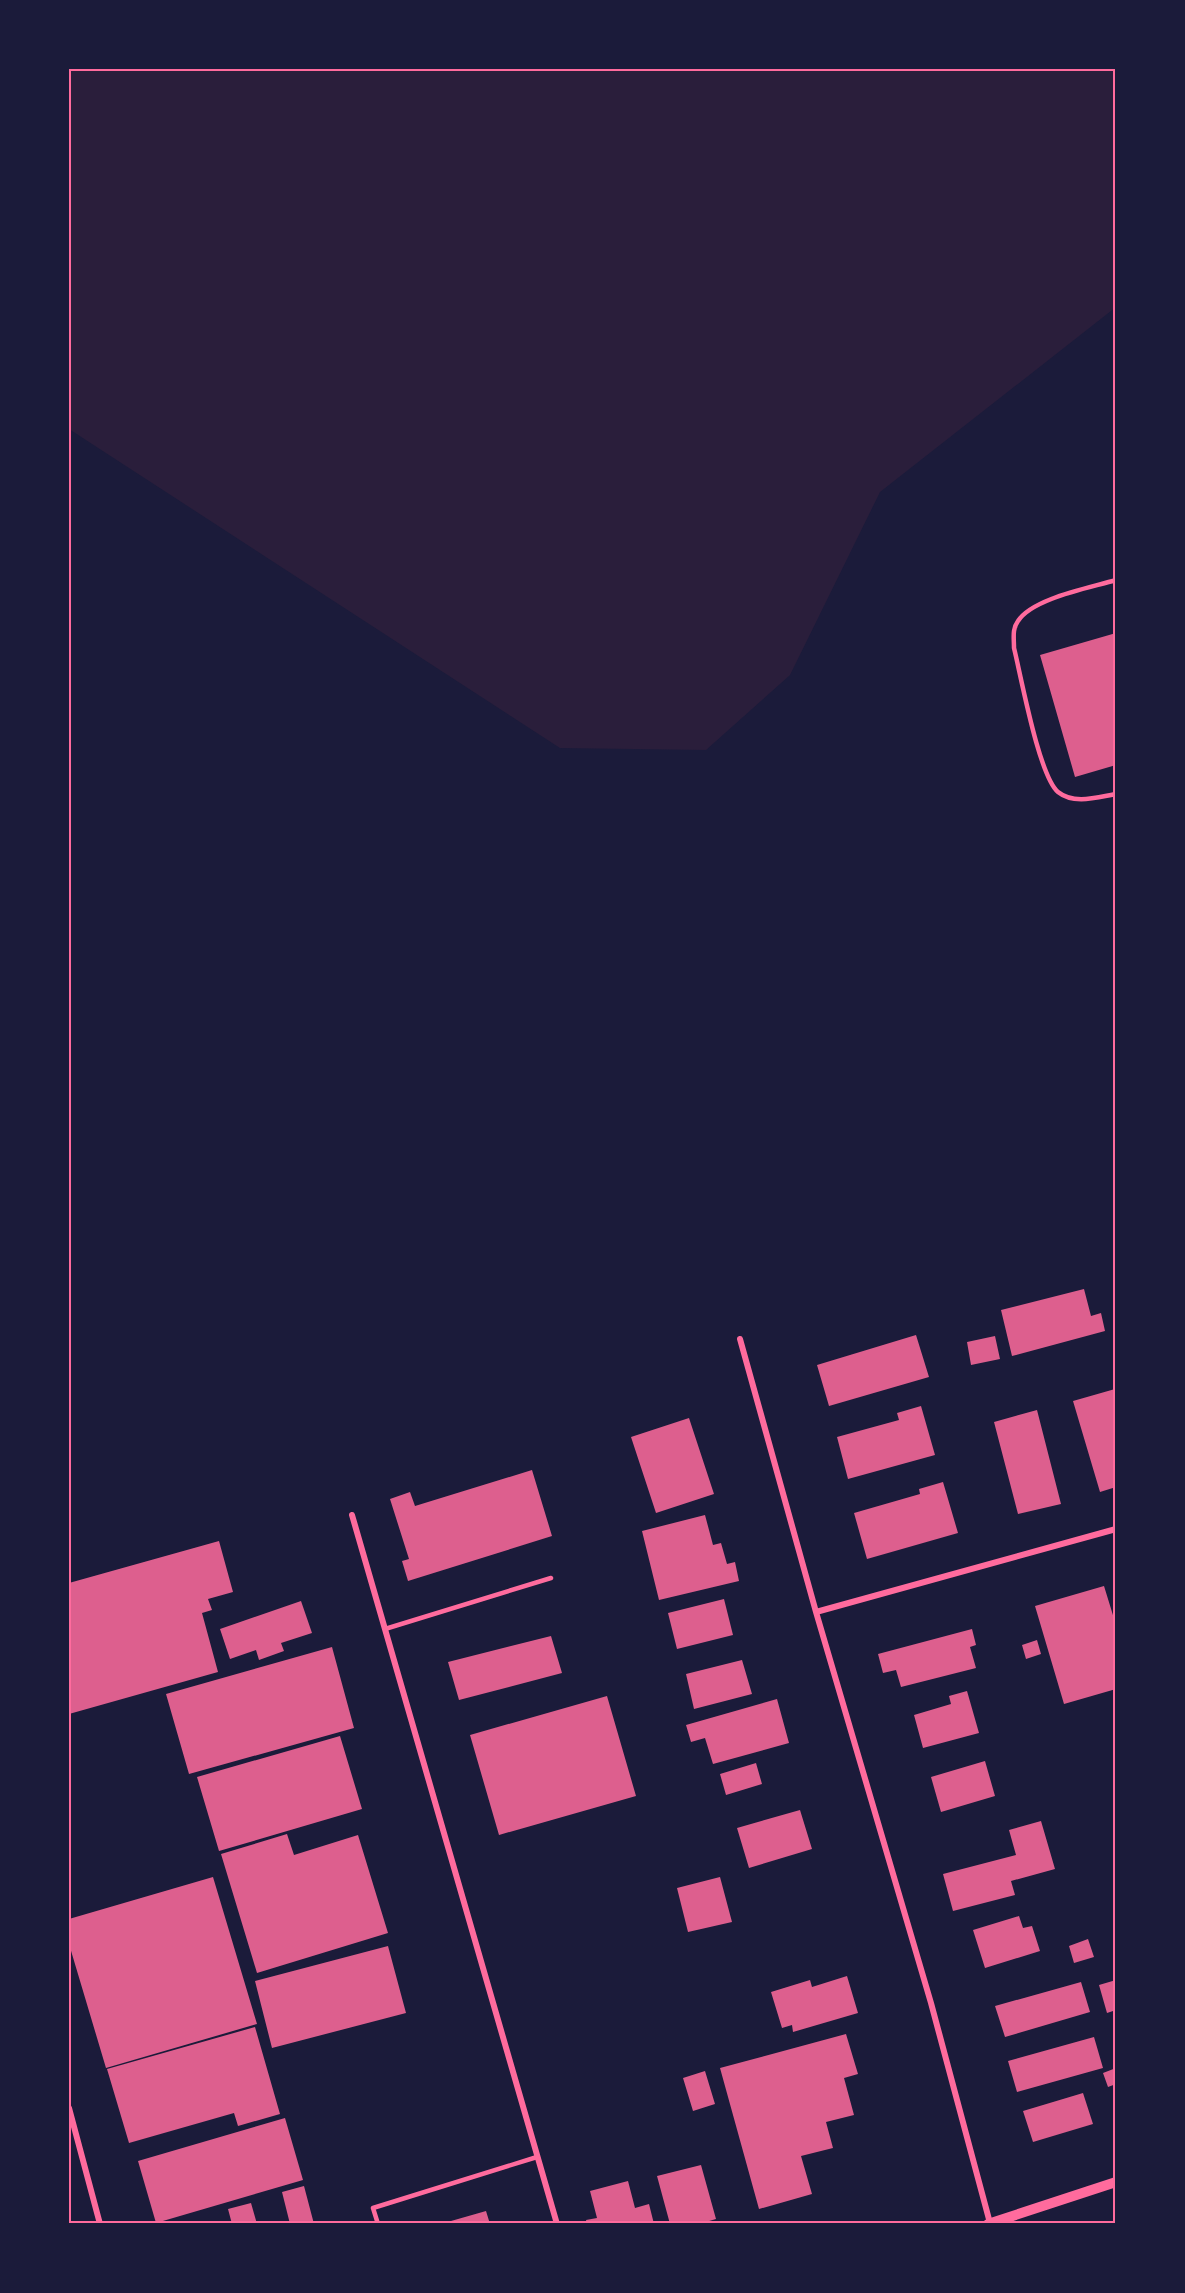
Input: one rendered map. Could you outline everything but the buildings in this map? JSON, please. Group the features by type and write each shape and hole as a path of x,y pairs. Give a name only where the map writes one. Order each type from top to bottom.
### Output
{"street":[{"path":"740,1339 816,1612 931,2003 989,2224 1116,2182"},
{"path":"352,1515 557,2224"},
{"path":"816,1612 1116,1529"},
{"path":"69,2108 100,2224"}],"lane":[{"path":"1116,580 1041,603 1027,611 1018,621 1013,633 1014,648 1050,782 1058,792 1072,799 1088,799 1116,794"},
{"path":"385,1629 551,1578"},
{"path":"378,2224 373,2208 537,2157"}],"shaded area":[{"path":"69,69 1116,69 1116,307 880,492 790,675 706,750 560,748 69,429"}]}
